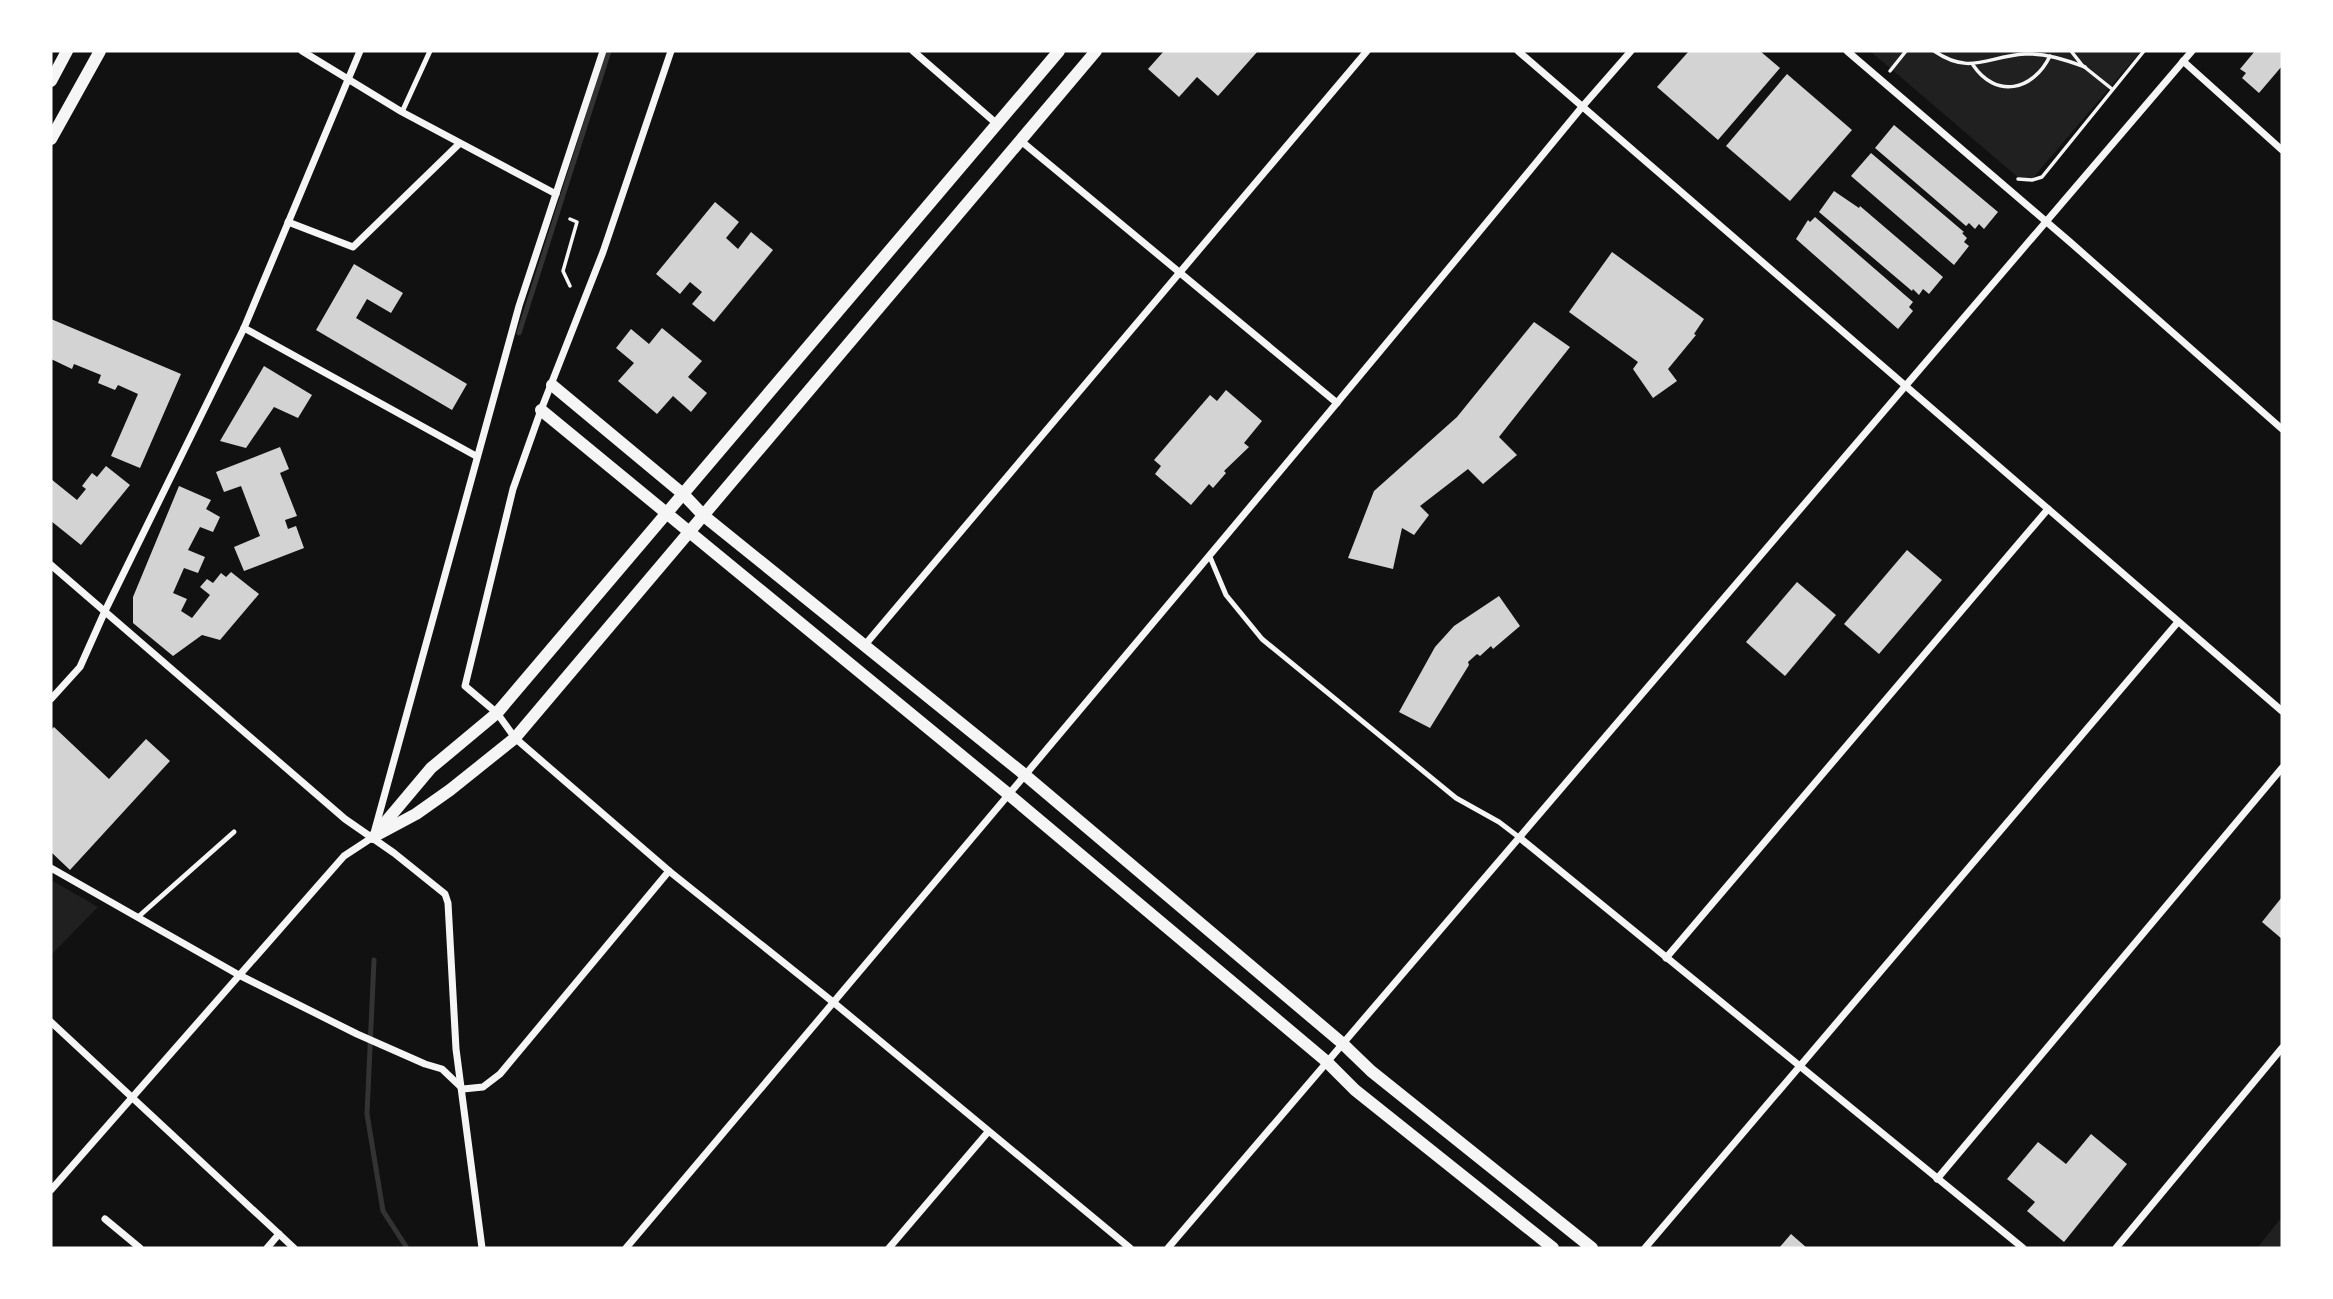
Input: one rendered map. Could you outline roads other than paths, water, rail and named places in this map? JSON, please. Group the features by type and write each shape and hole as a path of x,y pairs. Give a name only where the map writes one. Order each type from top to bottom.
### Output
{"street":[{"path":"51,81 67,51"},
{"path":"51,138 100,51"},
{"path":"302,51 402,112 556,194"},
{"path":"51,698 80,667 244,328 360,51"},
{"path":"373,837 519,306 603,51"},
{"path":"671,51 603,252 513,489 465,686 497,713 516,738 669,871 834,1002 1130,1248"},
{"path":"913,51 997,124"},
{"path":"373,837 432,768 497,713 1059,51"},
{"path":"51,1190 344,856 416,814 516,738 1096,51"},
{"path":"864,646 1367,51"},
{"path":"1518,51 2282,711"},
{"path":"626,1248 1007,793 1209,557 1631,51"},
{"path":"1847,51 2282,429"},
{"path":"1168,1248 2192,51"},
{"path":"2183,61 2282,150"},
{"path":"1021,141 1336,403"},
{"path":"288,222 352,247 459,144"},
{"path":"244,328 476,456"},
{"path":"552,384 705,516 1025,775 1342,1042 1371,1071 1592,1248"},
{"path":"541,410 1007,793 1326,1061 1355,1090 1553,1248"},
{"path":"1666,958 2048,509"},
{"path":"51,565 345,819 373,837 446,894 456,1049 482,1248"},
{"path":"1645,1248 2178,622"},
{"path":"1937,1179 2282,768"},
{"path":"1520,838 2023,1248"},
{"path":"51,868 239,975 357,1034 442,1069 463,1089 484,1087 500,1074 669,871"},
{"path":"51,1022 294,1248"},
{"path":"2116,1248 2282,1048"},
{"path":"889,1248 988,1132"},
{"path":"105,1219 140,1248"},
{"path":"267,1248 279,1234"}],"lane":[{"path":"402,112 430,51"},
{"path":"1209,557 1226,595 1262,639 1456,798 1499,822 1520,838"},
{"path":"138,917 234,832"}],"waterway":[{"path":"519,333 609,51"},
{"path":"374,960 367,1114 383,1211 407,1248"}]}
